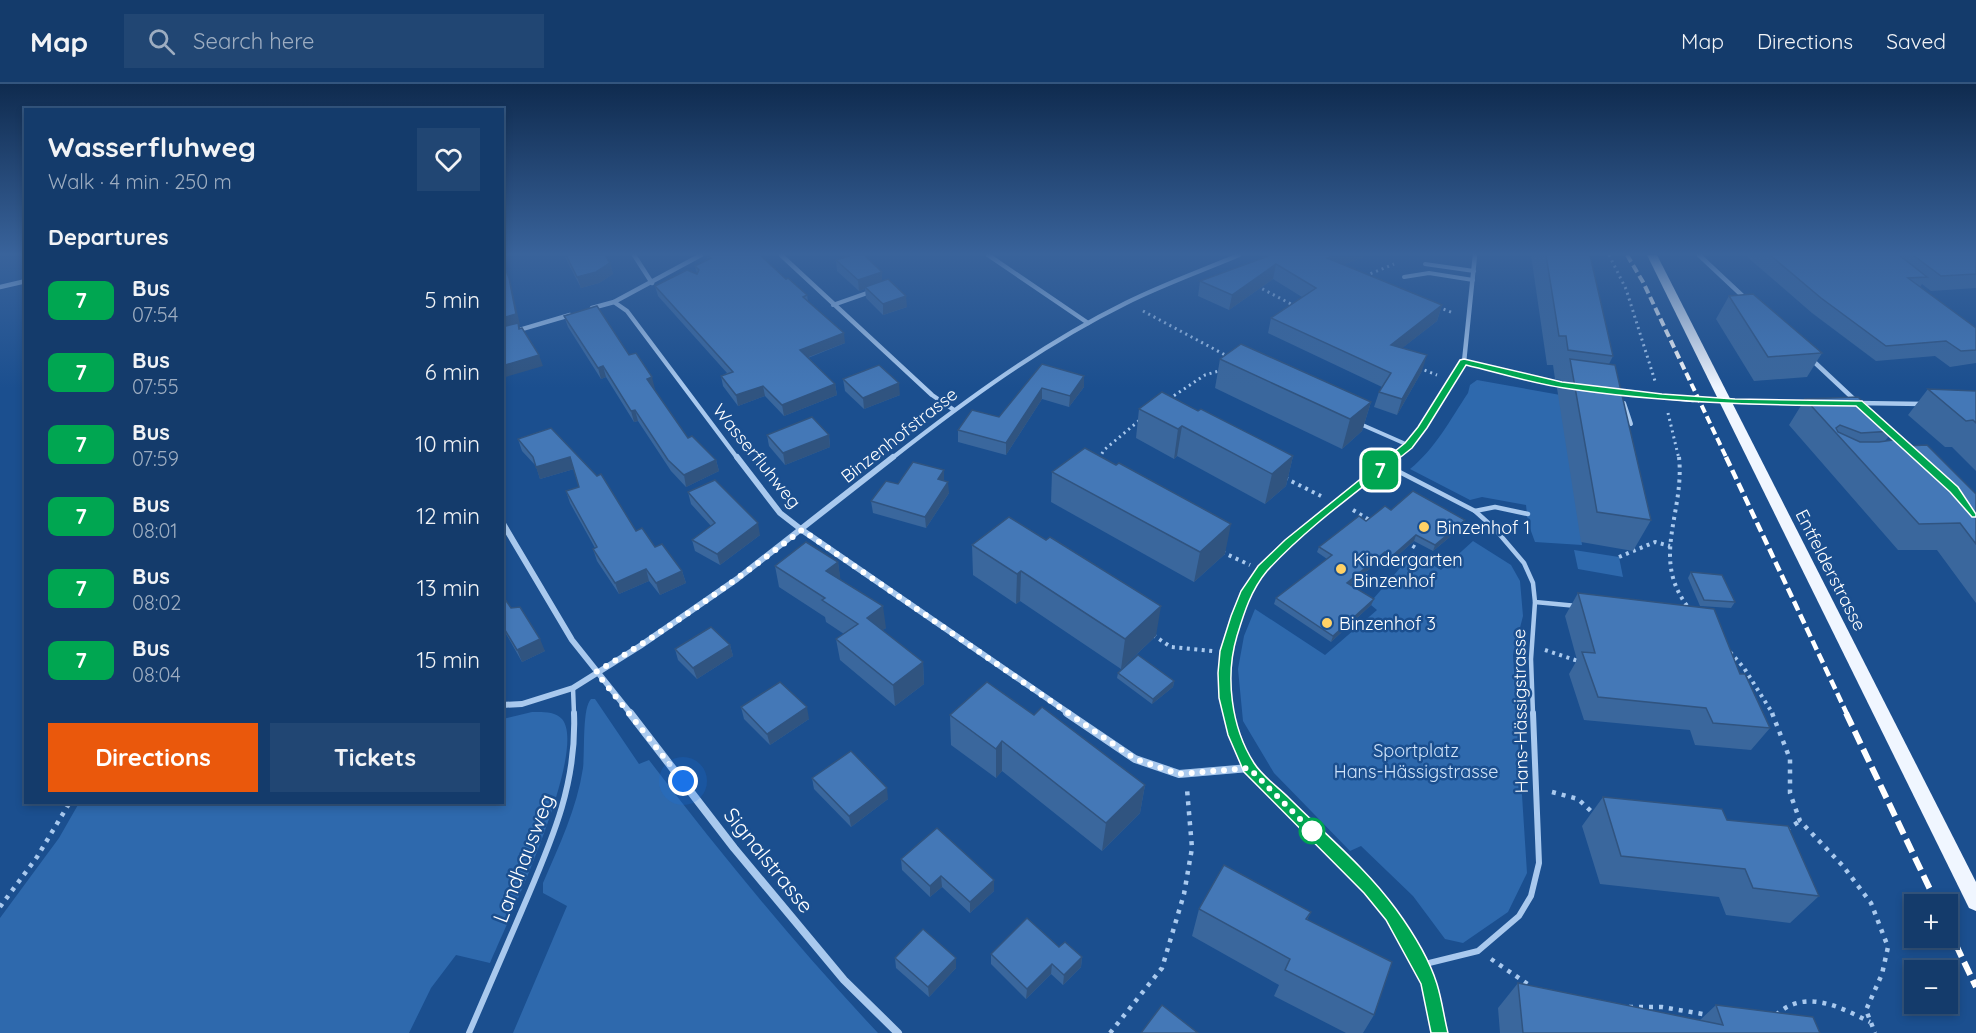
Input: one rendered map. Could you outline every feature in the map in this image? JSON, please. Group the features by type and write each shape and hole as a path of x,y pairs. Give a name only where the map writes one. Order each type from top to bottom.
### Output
{"main road":[{"name":"Entfelderstrasse","path":"1674,299 1976,902"}],"street":[{"path":"582,311 619,299"},
{"path":"827,299 932,395 954,410"},
{"path":"1053,299 1088,323"},
{"name":"Binzenhofstrasse","path":"596,672 640,646 708,599 802,530 954,410 1088,323 1133,299"},
{"path":"1439,1033 1429,984 1421,965 1391,915 1369,888 1249,768 1234,735 1226,698 1224,673 1227,651 1247,591 1262,569 1339,501 1386,465 1408,445 1422,428 1464,362 1471,299"},
{"path":"1747,299 1750,302"},
{"name":"Wasserfluhweg","path":"614,302 627,311 676,380 780,513 802,530 1135,759 1179,774 1249,768"},
{"path":"504,334 572,315"},
{"path":"1808,356 1866,410"},
{"path":"1464,362 1572,386"},
{"path":"1610,392 1693,400"},
{"path":"1748,402 1823,403"},
{"path":"1847,403 1936,404"},
{"path":"1882,424 1905,446"},
{"name":"Signalstrasse","path":"504,525 572,640 596,672 734,848 829,962 898,1033"},
{"path":"504,705 522,704 573,687 596,672"}],"lane":[{"path":"833,305 849,299"},
{"path":"1620,393 1630,424"},
{"path":"1355,422 1408,445"},
{"name":"Hans-Hässigstrasse","path":"1386,465 1474,511 1495,529 1524,563 1533,583 1535,602 1532,646 1539,863 1530,896 1519,916 1478,951 1421,965"},
{"path":"1474,511 1489,506 1498,506 1507,511 1528,514"},
{"path":"1535,602 1587,607"},
{"name":"Landhausweg","path":"469,1033 550,845 570,783 575,734 573,687"}],"path":[{"path":"1282,299 1291,304"},
{"path":"1629,299 1672,423 1680,476 1670,546 1669,579 1681,601 1693,612"},
{"path":"1296,315 1286,311 1291,304 1301,300"},
{"path":"1127,302 1232,359"},
{"path":"1438,308 1469,318"},
{"path":"1409,364 1453,381"},
{"path":"1168,399 1205,375 1224,370"},
{"path":"1099,460 1104,450 1147,413"},
{"path":"1284,477 1325,497 1329,495 1339,501"},
{"path":"1401,538 1416,548"},
{"path":"1619,557 1655,543 1670,546"},
{"path":"1217,549 1237,561 1262,569"},
{"path":"1143,628 1172,647 1227,651"},
{"path":"1724,645 1771,709 1790,759 1790,793 1800,820 1844,866 1871,903 1888,946 1882,974 1866,1010 1875,1033"},
{"path":"1532,646 1583,663"},
{"path":"1746,690 1756,686"},
{"path":"1110,1033 1162,968 1184,894 1192,848 1186,773"},
{"path":"1536,789 1578,799 1595,815 1606,817"},
{"path":"0,908 37,857 69,804"},
{"path":"1782,833 1800,820"},
{"path":"1478,951 1533,988 1543,991"},
{"path":"1774,1017 1781,1009 1802,1000 1838,1005 1871,1023"},
{"path":"1627,1007 1662,1007 1720,1017"}],"green space":[{"path":"1477,380 1566,396 1582,545 1535,542 1528,523 1526,505 1482,497 1470,500 1410,469 1435,443 1468,393 1470,385"},
{"name":"Sportplatz Hans-Hässigstrasse","path":"1473,541 1511,565 1520,581 1523,616 1513,655 1527,873 1508,912 1463,943 1445,939 1413,896 1361,846 1350,851 1274,773 1243,721 1238,669 1244,636 1255,609 1325,655 1377,610 1371,605 1374,598 1413,553 1441,570"},
{"path":"1574,550 1619,557 1623,577 1578,569"},
{"path":"591,699 595,699 639,764 649,760 760,899 878,1033 513,1033 567,906 543,893 543,883 567,827 580,783 586,711"},
{"path":"532,712 548,713 562,719 567,737 564,765 555,800 527,877 490,963 456,955 431,988 409,1033 0,1033 0,918 59,838 78,804 504,804 504,719"}],"building":[{"path":"504,299 513,299 516,314 504,317"},
{"path":"667,299 806,299 844,333 800,350 835,384 782,405 763,386 736,395 721,376 733,372"},
{"path":"878,299 897,299 883,304"},
{"path":"1299,299 1428,299 1442,305 1391,345 1427,355 1402,399 1379,392 1391,373 1271,318"},
{"path":"1553,299 1600,299 1613,356 1568,350 1566,336 1559,336"},
{"path":"1731,299 1759,299 1822,353 1768,357"},
{"path":"1823,299 1937,299 1976,328 1976,350 1961,351 1946,341 1886,346"},
{"path":"597,306 629,355 636,353 652,377 647,379 688,438 692,436 716,460 684,475 668,460 635,410 631,411 603,366 598,368 564,316"},
{"path":"518,323 519,329 522,328 539,355 504,365 504,326"},
{"path":"1241,344 1371,402 1350,419 1220,359"},
{"path":"1570,359 1615,365 1651,520 1597,512"},
{"path":"1042,364 1084,376 1070,396 1042,388 1006,443 958,430 972,410 999,417"},
{"path":"879,365 899,383 863,398 843,379"},
{"path":"1928,389 1976,391 1976,423 1973,420 1966,421"},
{"path":"1162,392 1198,411 1201,409 1293,456 1272,474 1182,426 1178,429 1139,409"},
{"path":"1858,397 1893,431 1861,433 1840,425 1836,428 1838,432 1860,442 1900,439 1907,446 1927,445 1976,494 1976,544 1960,523 1919,524 1805,399"},
{"path":"812,417 829,435 783,453 767,435"},
{"path":"551,428 597,476 601,474 636,531 642,528 655,547 662,544 682,571 656,583 646,569 615,583 593,549 597,547 566,491 579,487 570,457 536,467 533,457 518,439"},
{"path":"1085,448 1116,465 1119,463 1231,524 1200,552 1052,472"},
{"path":"913,462 944,470 938,479 948,482 925,517 871,501 886,481 898,484"},
{"path":"715,480 758,523 717,554 692,540 715,523 688,492"},
{"path":"1413,491 1465,520 1435,545 1416,535 1391,557 1385,552 1347,583 1374,599 1333,636 1276,598 1332,555 1319,547 1359,516 1366,521 1385,506 1391,510"},
{"path":"1009,517 1046,540 1050,537 1161,606 1125,639 1021,571 1017,574 972,545"},
{"path":"806,542 838,562 826,571 883,606 867,618 923,662 893,685 836,639 858,624 822,600 825,598 775,566"},
{"path":"1691,572 1722,575 1735,602 1704,600"},
{"path":"1578,593 1714,609 1740,674 1745,674 1770,728 1713,723 1706,708 1598,697 1582,652 1595,653"},
{"path":"504,598 511,608 520,607 540,639 517,650 504,628"},
{"path":"711,627 730,645 693,668 675,649"},
{"path":"1138,655 1174,681 1153,699 1118,673"},
{"path":"780,682 807,707 767,734 741,707"},
{"path":"987,682 1034,715 1042,707 1145,785 1106,823 1002,741 996,749 950,715"},
{"path":"851,751 887,788 849,816 812,778"},
{"path":"1603,797 1722,809 1727,820 1788,826 1819,896 1753,888 1745,869 1621,856"},
{"path":"937,828 994,880 970,902 941,876 930,886 901,859"},
{"path":"1224,865 1311,912 1306,919 1392,962 1374,1015 1285,970 1290,959 1199,909"},
{"path":"1027,918 1059,947 1065,942 1082,957 1064,975 1052,964 1027,989 991,954"},
{"path":"923,929 956,958 928,987 895,958"},
{"path":"1518,983 1723,1025 1716,1005 1813,1017 1820,1033 1523,1033"},
{"path":"1162,1005 1198,1033 1141,1033"}],"tunnel":[{"path":"1693,400 1748,402"}],"railway":[{"path":"1651,299 1727,459"},
{"path":"1726,457 1847,714"},
{"path":"1846,713 1932,894"},
{"path":"1957,948 1976,987"}],"bus line":[{"name":"7","path":"1439,1033 1429,984 1421,965 1391,915 1369,888 1249,768 1234,735 1226,698 1224,673 1227,651 1237,616 1247,591 1262,569 1289,543 1408,445 1422,428 1464,362 1562,385 1662,397 1735,402 1858,403 1954,489 1976,514"}],"place":[{"name":"Binzenhof 1","path":"1424,527"},
{"name":"Kindergarten Binzenhof","path":"1341,569"},
{"name":"Binzenhof 3","path":"1327,623"}],"route":[{"path":"683,781 596,672 640,646 737,579 802,530 1135,759 1179,774 1249,768 1312,831"}]}
